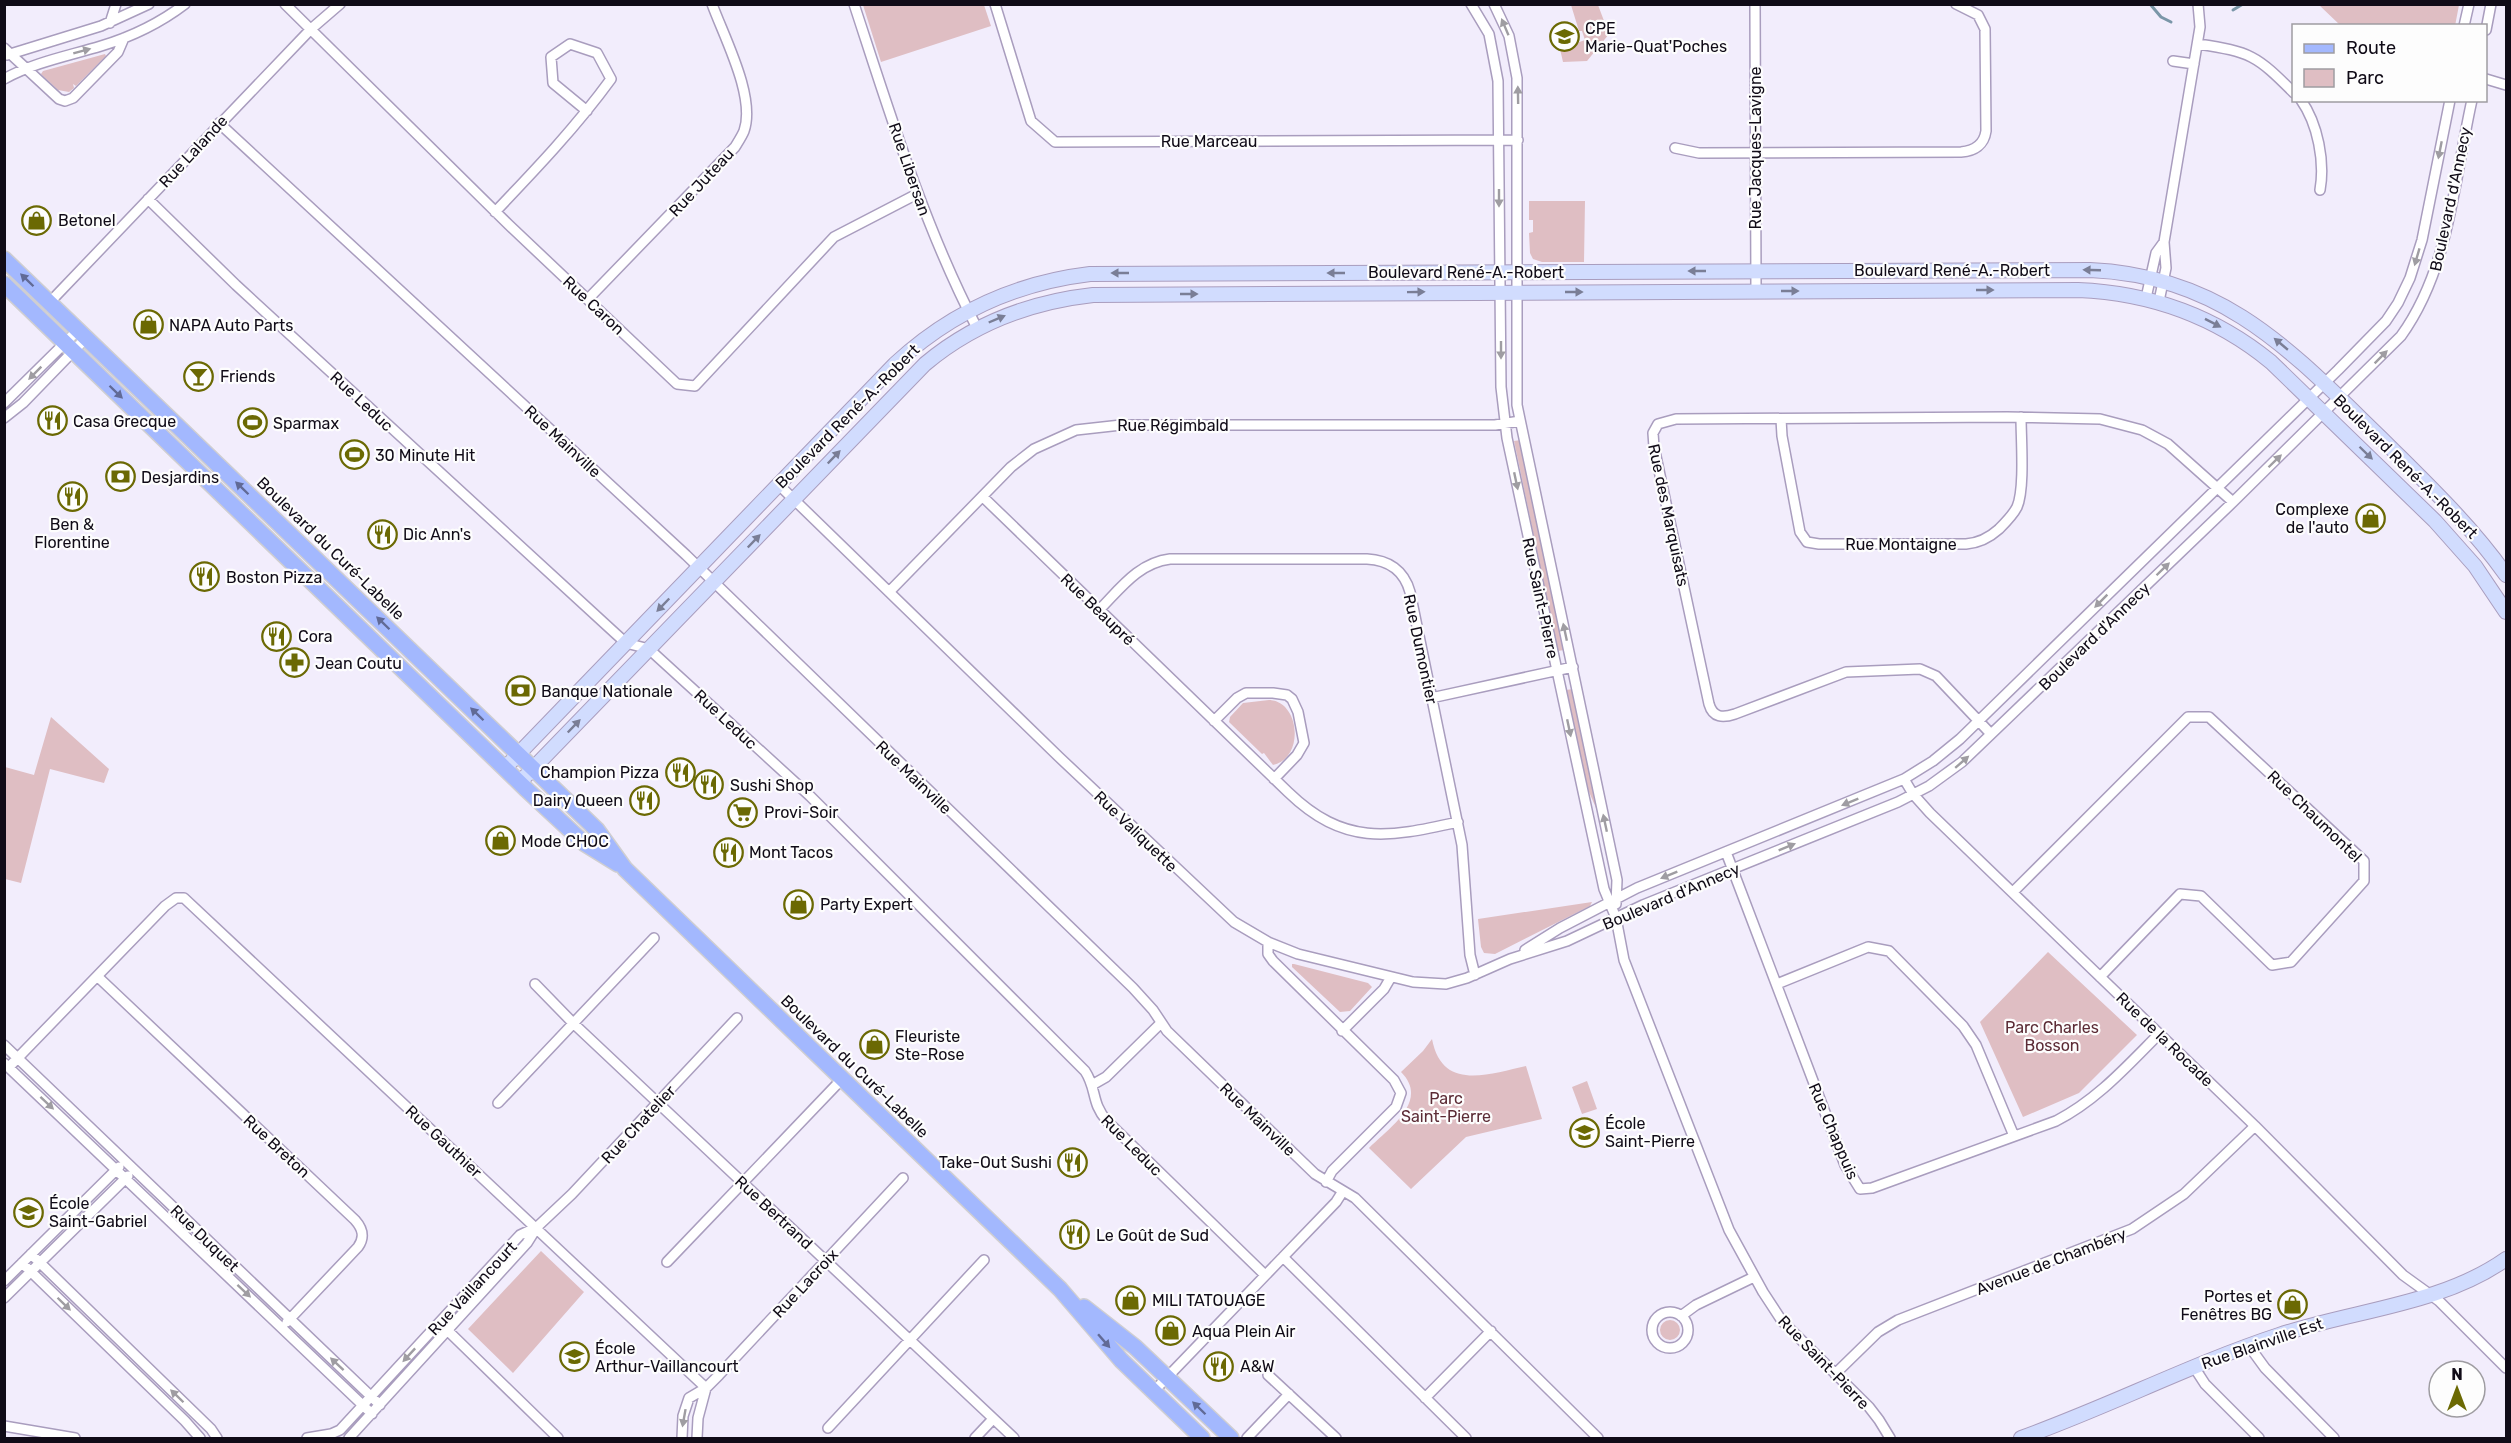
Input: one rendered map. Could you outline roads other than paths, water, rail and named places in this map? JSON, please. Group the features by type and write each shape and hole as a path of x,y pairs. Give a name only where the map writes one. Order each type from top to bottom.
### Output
{"main road":[{"name":"Boulevard du Curé-Labelle","path":"4,259 597,830 625,869 1060,1289 1121,1360 1202,1438"},
{"name":"Boulevard du Curé-Labelle","path":"4,284 584,843 625,869"},
{"name":"Boulevard du Curé-Labelle","path":"1060,1289 1135,1347 1231,1438"}],"street":[{"path":"110,23 116,4"},
{"path":"4,79 26,68 124,38 152,25 185,4"},
{"name":"Rue Caron","path":"285,4 495,212 677,384 695,386 834,237 917,194"},
{"name":"Rue Lalande","path":"50,302 310,29 340,4"},
{"name":"Rue Juteau","path":"588,299 735,147 744,130 747,109 741,82 712,4"},
{"name":"Rue Libersan","path":"854,4 917,194 953,282 977,328"},
{"name":"Rue Marceau","path":"995,4 1031,121 1055,142 1518,140"},
{"name":"Rue Saint-Pierre","path":"1471,4 1486,29 1495,57 1498,81 1501,387 1505,423 1604,889 1613,901"},
{"name":"Rue Saint-Pierre","path":"1494,4 1506,28 1515,59 1517,78 1516,394 1617,880 1613,901 1625,964 1729,1230 1754,1277 1786,1326 1873,1413 1890,1438"},
{"name":"Rue Jacques-Lavigne","path":"1755,4 1755,291"},
{"path":"1675,148 1692,152 1755,153 1971,151 1979,146 1986,131 1985,29 1978,15 1956,4"},
{"path":"2152,299 2166,255 2164,242 2198,44 2200,27 2198,4"},
{"path":"2464,24 2469,4"},
{"path":"2487,25 2491,4"},
{"path":"6,52 110,23 145,6 152,25"},
{"path":"6,52 59,99 65,101 73,98 118,52 124,38"},
{"path":"495,212 564,141 587,111 611,79 597,53 570,44 551,57 553,83 587,111"},
{"path":"2198,44 2248,54 2267,66 2292,91"},
{"path":"2173,61 2194,64"},
{"path":"2487,79 2506,86"},
{"path":"2302,102 2310,118 2321,157 2320,190"},
{"name":"Boulevard d'Annecy","path":"1510,959 1560,928 1637,888 1904,779 1947,750 1979,721 2324,384 2379,329 2392,312 2408,285 2422,240 2450,102"},
{"name":"Boulevard d'Annecy","path":"1268,942 1298,954 1391,977 1434,984 1452,982 1567,940 1913,794 1955,768 2233,502 2401,336 2416,314 2429,287 2441,250 2472,102"},
{"name":"Rue Mainville","path":"219,123 699,567 1134,988 1161,1023 1304,1164 1326,1182 1355,1198 1598,1438"},
{"name":"Rue Leduc","path":"148,199 236,285 626,643 650,649 810,796 1085,1071 1092,1085 1096,1107 1107,1121 1265,1275"},
{"name":"Boulevard René-A.-Robert","path":"505,768 904,356 942,326 968,310 1020,288 1058,278 1090,274 2090,270 2121,272 2157,279 2212,299 2250,320 2280,342 2462,519 2506,575"},
{"name":"Boulevard René-A.-Robert","path":"520,782 916,372 945,348 977,328 1025,308 1058,300 1102,294 2078,290 2105,291 2152,299 2205,319 2243,340 2271,362 2450,536 2484,579 2506,612"},
{"path":"4,418 82,334"},
{"path":"4,403 69,347"},
{"name":"Rue Montaigne","path":"1781,419 1782,436 1800,532 1807,542 1819,544 1966,544 1990,537 2017,507 2021,490 2021,417"},
{"name":"Rue des Marquisats","path":"1991,734 1936,676 1920,669 1845,672 1730,716 1719,717 1712,711 1654,447 1653,433 1658,424 1670,420 2092,418 2142,430 2174,448 2233,502"},
{"name":"Rue Régimbald","path":"889,592 1016,462 1053,439 1084,428 1121,425 1505,423 1520,421"},
{"name":"Rue Valiquette","path":"779,485 1220,911 1240,927 1268,942"},
{"name":"Rue Beaupré","path":"983,497 1315,816 1333,825 1368,834 1397,834 1458,822"},
{"name":"Rue Dumontier","path":"1099,610 1137,572 1166,559 1379,560 1395,567 1406,581 1458,822 1464,860 1470,955 1475,975"},
{"path":"1431,698 1573,668"},
{"path":"1214,721 1237,698 1246,693 1273,693 1287,695 1292,699 1298,712 1304,743 1297,755 1274,778"},
{"name":"Rue Chaumontel","path":"2013,892 2188,717 2209,717 2364,861 2364,881 2291,962 2272,965 2201,896 2180,894 2100,977"},
{"name":"Rue de la Rocade","path":"1904,779 1913,794 2255,1126 2403,1275 2430,1294 2506,1368"},
{"name":"Rue Chappuis","path":"1726,852 1848,1174 1860,1189 1872,1188 2073,1112 2109,1085 2159,1034"},
{"name":"Rue Gauthier","path":"97,975 174,898 180,898 194,906 706,1388"},
{"path":"498,1103 654,938"},
{"path":"1268,942 1268,954 1273,961 1394,1080 1400,1089 1401,1096 1396,1107 1334,1169 1326,1182"},
{"path":"1777,984 1868,947 1889,951 1964,1026 1976,1045 2014,1136"},
{"path":"7,1065 18,1058 97,975"},
{"name":"Rue Breton","path":"97,975 361,1228 363,1235 358,1248 282,1327"},
{"path":"1342,1031 1384,989 1391,977"},
{"name":"Rue Bertrand","path":"535,984 573,1023 1014,1438"},
{"name":"Rue Chatelier","path":"537,1227 572,1194 737,1018"},
{"path":"1092,1085 1106,1077 1161,1023"},
{"name":"Rue Duquet","path":"4,1045 380,1405"},
{"name":"Rue Duquet","path":"7,1065 372,1413"},
{"path":"668,1262 842,1079"},
{"name":"Avenue de Chambéry","path":"1835,1374 1878,1332 1898,1320 2132,1229 2184,1194 2255,1126"},
{"path":"4,1281 125,1161"},
{"path":"4,1298 134,1170"},
{"name":"Rue Lacroix","path":"682,1438 684,1416 689,1398 706,1388 903,1178"},
{"path":"1153,1392 1336,1202 1343,1191"},
{"name":"Rue Vaillancourt","path":"307,1438 337,1432 520,1235 537,1227"},
{"name":"Rue Vaillancourt","path":"349,1438 527,1244 537,1227"},
{"path":"31,1254 211,1428 217,1438"},
{"path":"1283,1257 1466,1438"},
{"name":"Rue Blainville Est","path":"2021,1438 2113,1403 2194,1367 2249,1346 2320,1323 2430,1294 2473,1279 2506,1258"},
{"path":"828,1428 984,1260"},
{"path":"22,1263 200,1438"},
{"path":"1681,1316 1696,1305 1754,1277"},
{"path":"439,1323 558,1438"},
{"path":"1425,1398 1491,1331"},
{"path":"2249,1346 2265,1368 2334,1438"},
{"path":"2194,1367 2205,1384 2259,1438"},
{"path":"1268,1374 1336,1438"},
{"name":"Rue Lacroix","path":"697,1438 698,1418 706,1388"},
{"path":"1247,1438 1289,1394"},
{"path":"975,1438 993,1419"},
{"path":"4,1426 75,1438"}],"waterway":[{"path":"2150,4 2161,17 2171,22"},
{"path":"2233,10 2243,4"}],"place":[{"name":"CPE Marie-Quat'Poches","path":"1564,37"},
{"name":"Betonel","path":"37,220"},
{"name":"NAPA Auto Parts","path":"148,325"},
{"name":"Friends","path":"199,376"},
{"name":"Casa Grecque","path":"52,421"},
{"name":"Sparmax","path":"252,423"},
{"name":"30 Minute Hit","path":"354,455"},
{"name":"Desjardins","path":"120,477"},
{"name":"Ben & Florentine","path":"72,496"},
{"name":"Complexe de l'auto","path":"2370,518"},
{"name":"Dic Ann's","path":"382,534"},
{"name":"Boston Pizza","path":"205,577"},
{"name":"Cora","path":"277,636"},
{"name":"Jean Coutu","path":"294,663"},
{"name":"Banque Nationale","path":"520,691"},
{"name":"Champion Pizza","path":"680,772"},
{"name":"Sushi Shop","path":"709,785"},
{"name":"Dairy Queen","path":"644,800"},
{"name":"Provi-Soir","path":"743,812"},
{"name":"Mode CHOC","path":"500,841"},
{"name":"Mont Tacos","path":"728,852"},
{"name":"Party Expert","path":"799,904"},
{"name":"Fleuriste Ste-Rose","path":"874,1045"},
{"name":"École Saint-Pierre","path":"1584,1132"},
{"name":"Take-Out Sushi","path":"1073,1162"},
{"name":"École Saint-Gabriel","path":"28,1212"},
{"name":"Le Goût de Sud","path":"1075,1235"},
{"name":"MILI TATOUAGE","path":"1131,1300"},
{"name":"Portes et Fenêtres BG","path":"2293,1305"},
{"name":"Aqua Plein Air","path":"1171,1331"},
{"name":"École Arthur-Vaillancourt","path":"574,1357"},
{"name":"A&W","path":"1219,1366"}],"park label":[{"name":"Parc Charles Bosson","path":"2052,1036"},
{"name":"Parc Saint-Pierre","path":"1446,1107"}]}
